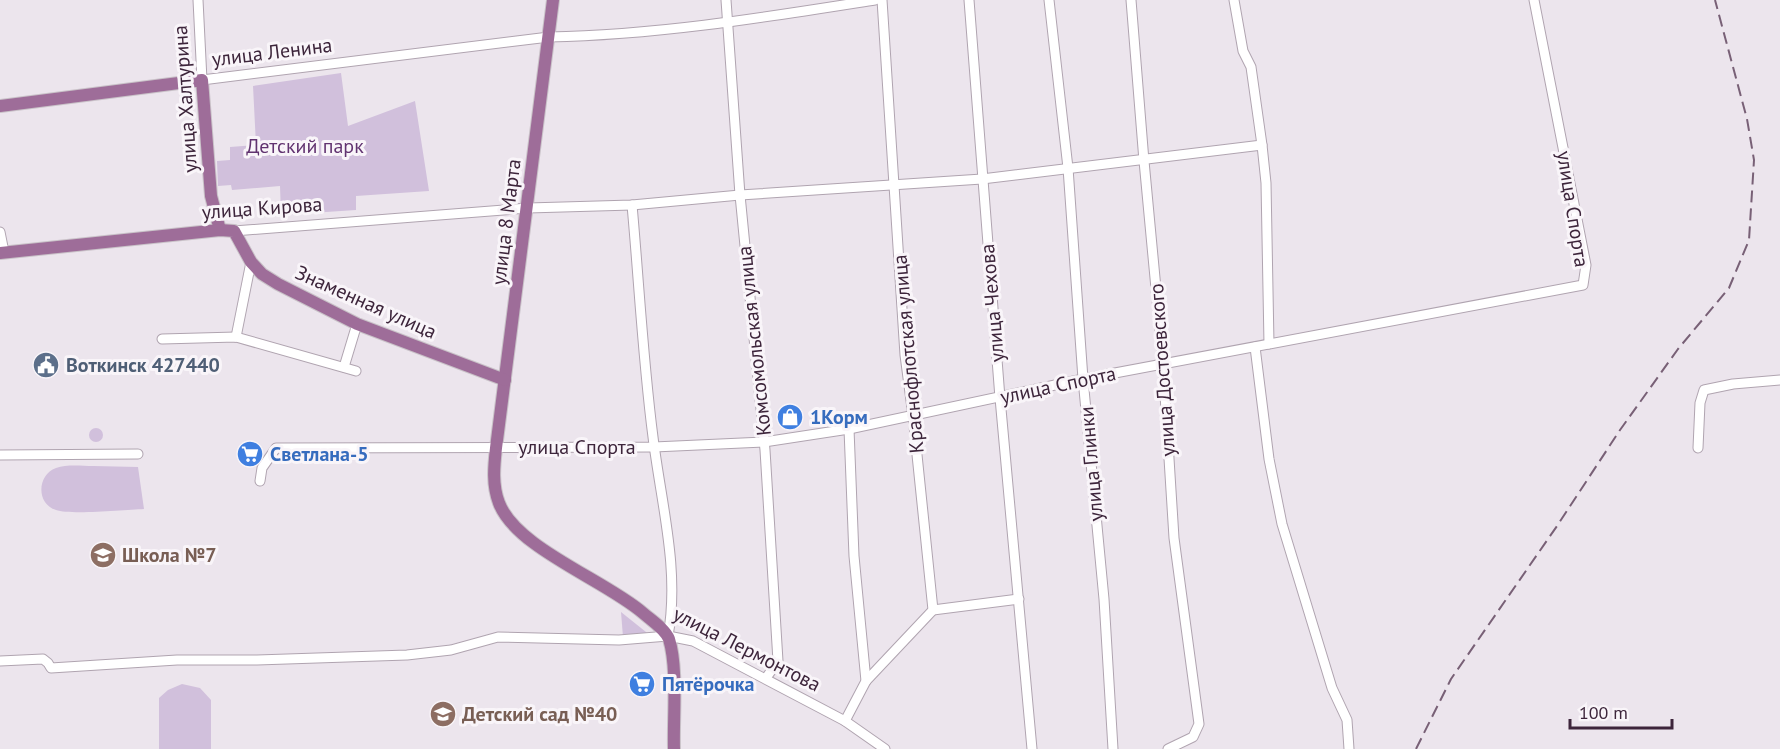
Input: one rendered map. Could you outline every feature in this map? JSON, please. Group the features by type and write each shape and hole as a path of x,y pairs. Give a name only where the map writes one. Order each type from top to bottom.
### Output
{"main road":[{"name":"улица 8 Марта","path":"496,448 554,0"},
{"name":"улица Ленина","path":"0,106 202,80"},
{"name":"улица Халтурина","path":"202,80 212,196 220,230"},
{"name":"улица Кирова","path":"2,253 220,230 234,231"},
{"name":"Знаменная улица","path":"234,231 251,262 262,274 319,307 357,324 505,380"},
{"name":"улица Лермонтова","path":"496,448 494,484 499,504 507,518 522,534 537,545 633,604 668,636"},
{"path":"668,636 673,666 674,749"}],"street":[{"name":"улица Халтурина","path":"198,0 202,80"},
{"name":"Комсомольская улица","path":"726,0 740,195 764,442 778,661 766,678"},
{"name":"улица Ленина","path":"202,80 549,38 583,37 727,23 875,0"},
{"name":"Краснофлотская улица","path":"882,0 905,355 933,610"},
{"name":"улица Чехова","path":"969,0 1000,398 1032,749"},
{"name":"улица Глинки","path":"1049,0 1068,168 1083,379 1104,599 1113,749"},
{"name":"улица Достоевского","path":"1131,0 1163,363 1174,538 1199,724 1192,737 1168,749"},
{"path":"1234,0 1243,51 1251,67 1266,183 1269,344"},
{"name":"улица Спорта","path":"260,481 262,468 276,448 654,447 764,442 849,429 1163,363 1583,285 1586,265 1534,0"},
{"name":"улица Кирова","path":"234,231 528,208 633,206 740,195 982,179 1262,145"},
{"path":"0,661 43,659 51,668 177,660 407,655 451,650 498,637 619,640 668,636 671,620 672,579 662,490 654,447 633,206"},
{"path":"0,232 2,253"},
{"path":"236,337 251,262"},
{"path":"344,367 357,324"},
{"path":"162,339 236,337 356,371"},
{"path":"1255,347 1269,459 1282,524 1332,688 1347,720 1349,749"},
{"path":"1698,448 1700,403 1704,390 1732,384 1780,380"},
{"path":"849,429 854,556 866,681"},
{"path":"0,455 138,454"},
{"path":"845,721 866,681 933,610 1019,599"},
{"name":"улица Лермонтова","path":"668,636 693,640 766,678 845,721 885,749"}],"green space":[{"name":"Детский парк","path":"341,73 348,126 415,101 429,191 356,196 356,210 281,215 280,186 232,190 231,185 218,186 217,161 230,160 230,147 256,145 253,86"},
{"path":"93,428 99,428 103,435 99,442 93,442 89,438 89,432"},
{"path":"65,466 138,467 144,509 98,512 63,511 49,507 42,496 41,489 45,477 56,468"},
{"path":"621,612 651,636 623,637"},
{"path":"182,684 200,688 211,700 211,749 159,749 159,698 168,690"}],"railway":[{"path":"1416,749 1451,679 1620,430 1678,349 1729,288 1749,240 1754,160 1747,119 1715,0"}],"place":[{"name":"Воткинск 427440","path":"46,365"},
{"name":"1Корм","path":"790,417"},
{"name":"Светлана-5","path":"250,454"},
{"name":"Школа №7","path":"103,555"},
{"name":"Пятёрочка","path":"642,684"},
{"name":"Детский сад №40","path":"443,714"}]}
